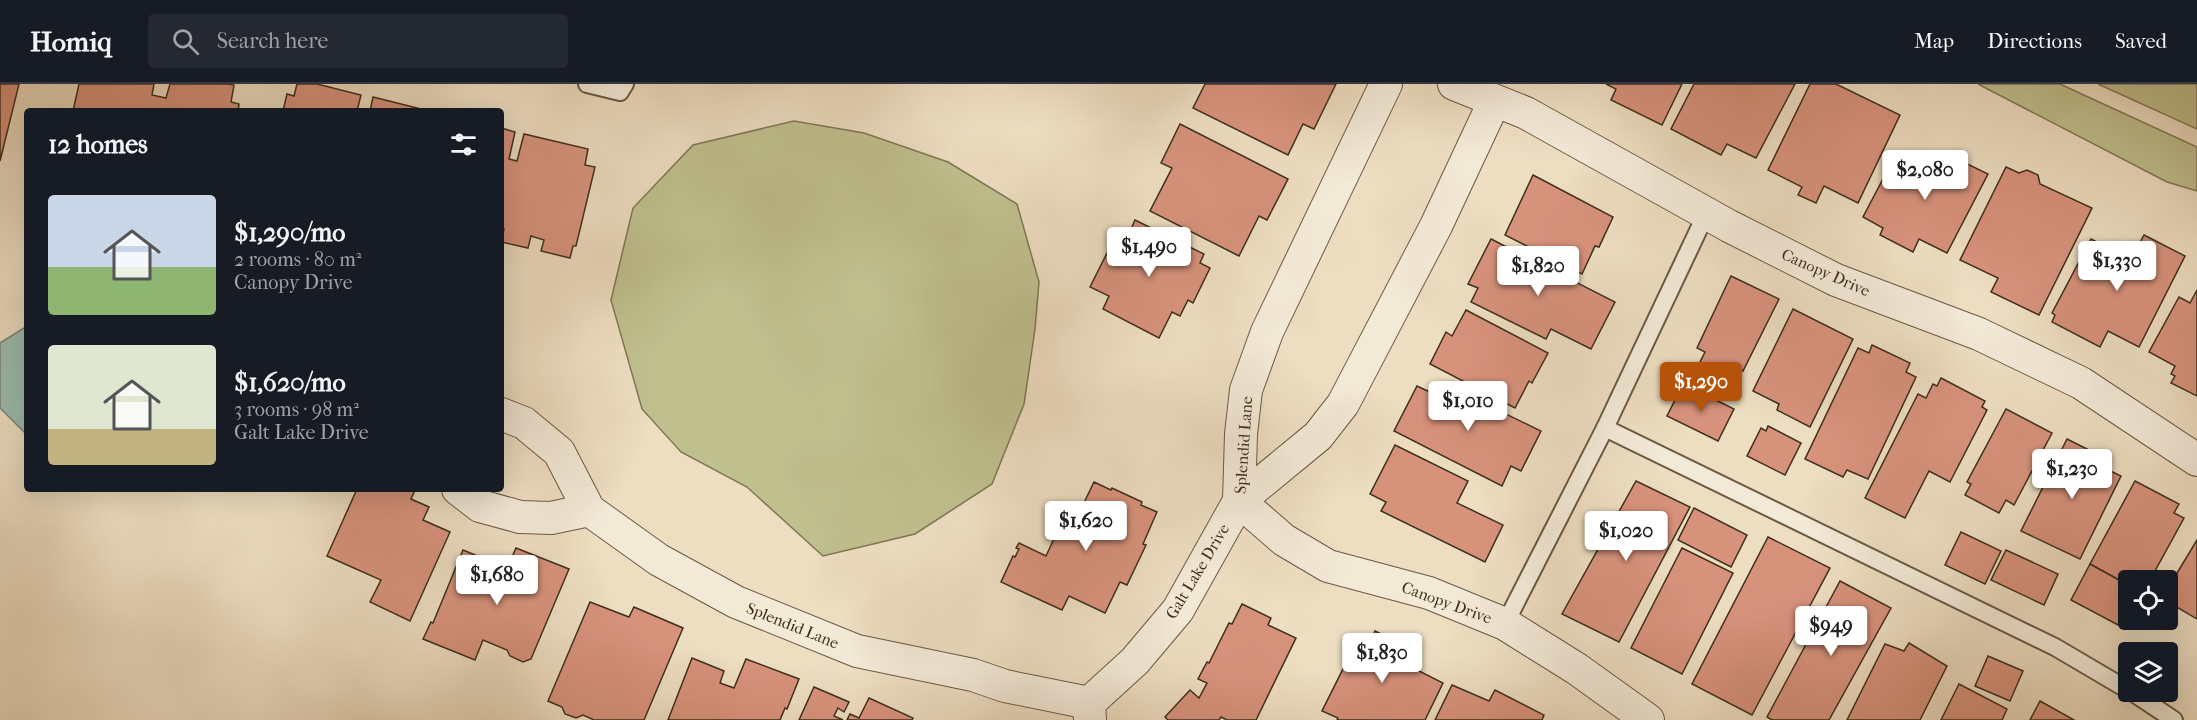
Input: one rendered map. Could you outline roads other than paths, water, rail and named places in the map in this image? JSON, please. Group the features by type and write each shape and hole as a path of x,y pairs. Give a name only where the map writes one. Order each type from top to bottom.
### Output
{"street":[{"name":"Splendid Lane","path":"1239,501 1241,434 1246,390 1267,332 1386,84"},
{"name":"Canopy Drive","path":"1454,84 1526,113 1706,214 1836,280 1979,334 2081,383 2197,460"},
{"name":"Splendid Lane","path":"1239,501 1318,436 1343,404 1436,226 1494,102"},
{"name":"Splendid Lane","path":"504,415 524,423 559,452 589,510 659,560 736,602 857,651 973,675 1089,711"},
{"path":"462,492 480,506 520,517 551,518 589,510"},
{"name":"Canopy Drive","path":"1239,501 1284,540 1328,566 1429,592 1505,624 1576,669 1648,720"},
{"name":"Galt Lake Drive","path":"1089,711 1178,610 1239,501"}],"lane":[{"path":"587,84 621,92 625,84"},
{"path":"1505,624 1605,428 1706,214"},
{"path":"1605,428 2055,647 2118,684"},
{"path":"2147,702 2174,720"}]}
